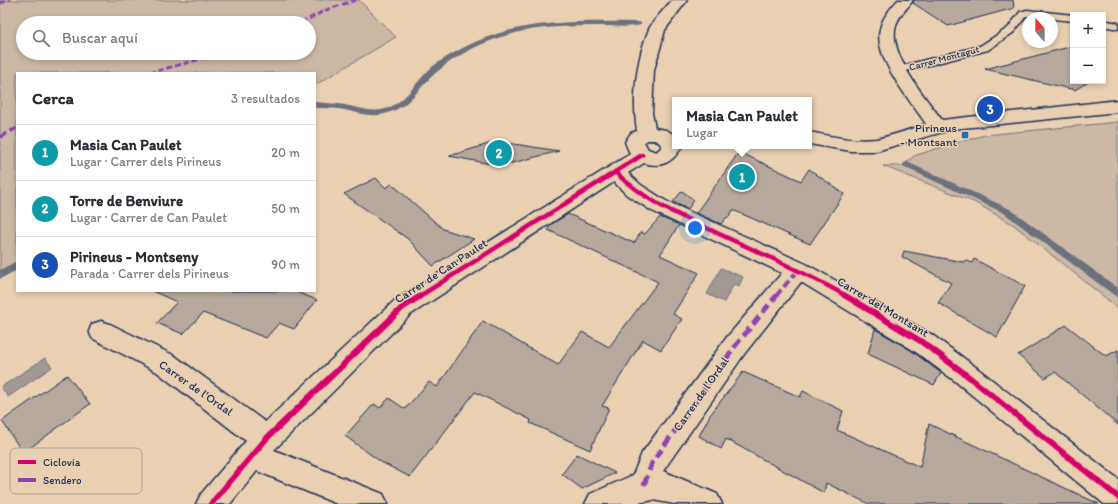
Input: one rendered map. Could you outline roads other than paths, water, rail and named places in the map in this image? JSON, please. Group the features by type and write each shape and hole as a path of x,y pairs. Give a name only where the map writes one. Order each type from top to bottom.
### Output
{"street":[{"path":"648,134 643,113 646,70 657,29 680,0"},
{"path":"906,0 891,20 887,31 887,48 898,70 937,126"},
{"path":"812,139 855,146 875,145 890,142 937,126 996,117 1118,106"},
{"path":"672,142 664,136 648,134 641,135 635,141 635,150 642,155 654,158 663,157 670,152 672,146"},
{"name":"Carrer de Can Paulet","path":"211,504 259,447 402,308 642,155"},
{"name":"Carrer del Montsant","path":"615,172 634,190 659,206 798,270 837,291 922,342 964,373 1118,497"},
{"name":"Carrer de l'Ordal","path":"644,485 652,463 736,345 798,270"},
{"name":"Carrer de l'Ordal","path":"101,331 166,364 259,447 373,504"},
{"path":"600,504 627,490 644,485 660,485 675,488 707,504"}],"lane":[{"name":"Carrer Montagut","path":"898,70 984,48 1011,30 1023,14 1027,13 1070,18"},
{"path":"1106,24 1118,26"}],"waterway":[{"path":"316,105 339,106 374,113 392,109 406,100 429,74 447,60 474,45 506,33 544,26 639,24"},
{"path":"907,165 1007,211 1118,294"},
{"path":"0,275 16,266"}],"place":[{"name":"Pirineus - Montseny","path":"990,109"},
{"name":"Pirineus - Montsant","path":"965,135"},
{"name":"Torre de Benviure","path":"499,153"},
{"name":"Masia Can Paulet","path":"742,177"}]}
